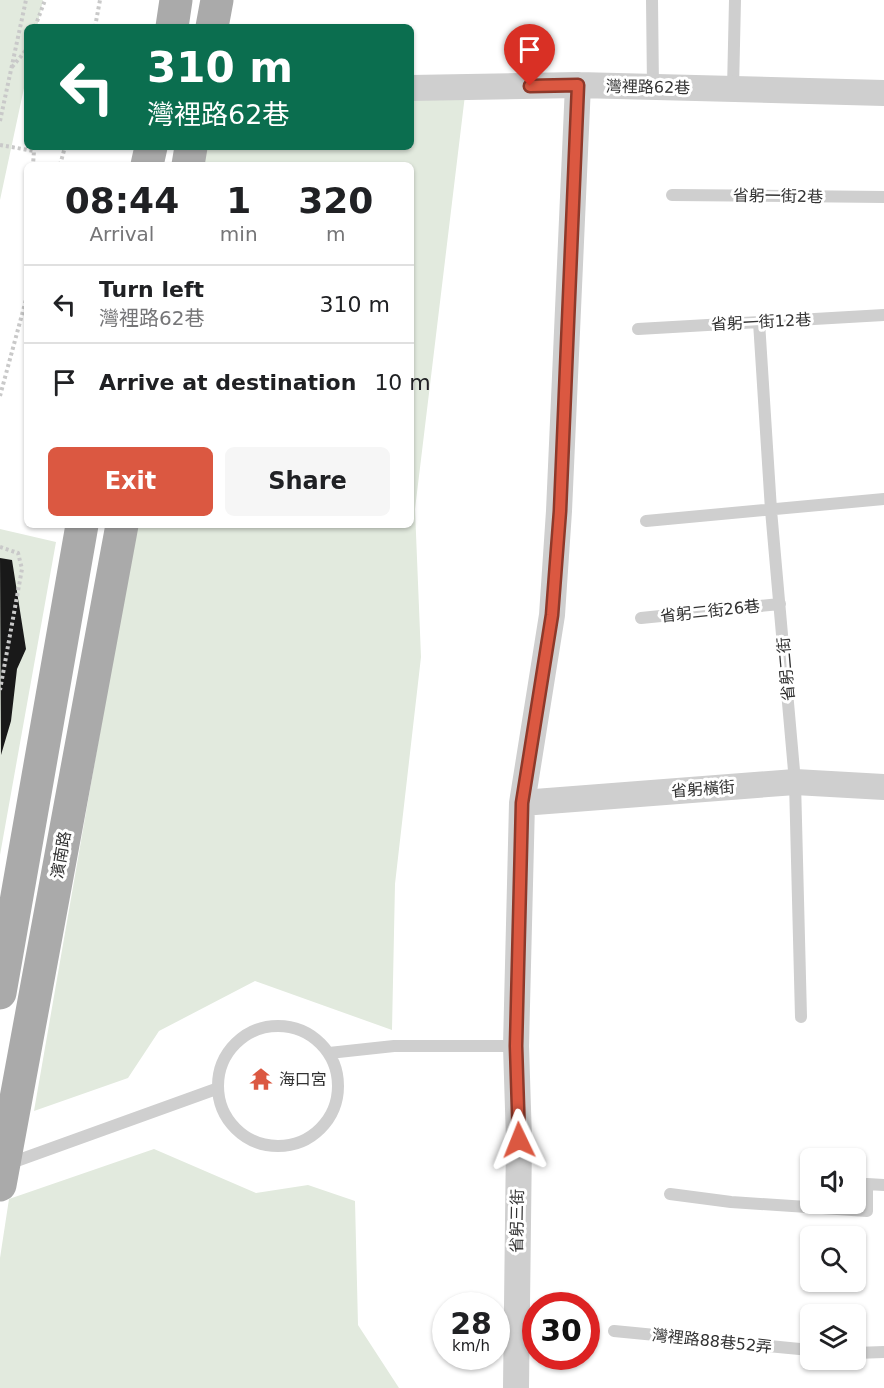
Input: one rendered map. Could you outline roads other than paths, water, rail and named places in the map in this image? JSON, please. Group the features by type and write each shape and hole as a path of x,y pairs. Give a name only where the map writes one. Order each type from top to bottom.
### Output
{"main road":[{"path":"172,24 176,0"},
{"path":"213,24 217,0"},
{"path":"0,993 81,528"},
{"name":"濱南路","path":"2,1175 121,528"}],"street":[{"name":"灣裡路62巷","path":"414,88 578,85 884,93"},
{"name":"省躬三街","path":"516,1388 519,1140 516,1046 522,803 552,615 560,511 578,85"},
{"name":"省躬橫街","path":"522,803 795,782 884,787"}],"lane":[{"path":"652,0 653,87"},
{"path":"733,89 735,0"},
{"name":"省躬一街2巷","path":"672,195 884,197"},
{"name":"省躬一街12巷","path":"638,329 884,315"},
{"name":"省躬二街","path":"759,322 771,510 795,782 801,1017"},
{"path":"646,521 884,499"},
{"name":"省躬二街26巷","path":"641,618 780,604"},
{"path":"282,1024 314,1036 329,1053 339,1089 332,1115 315,1135 291,1146 264,1146 240,1135 223,1114 216,1089 224,1055 249,1032 282,1024"},
{"path":"329,1053 394,1046 516,1046"},
{"path":"2,1175 216,1089"},
{"path":"669,1194 732,1202 867,1211 867,1184 884,1185"},
{"name":"灣裡路88巷52弄","path":"614,1331 800,1349"},
{"path":"866,1353 884,1352"}],"place":[{"name":"海口宮","path":"261,1079"}]}
